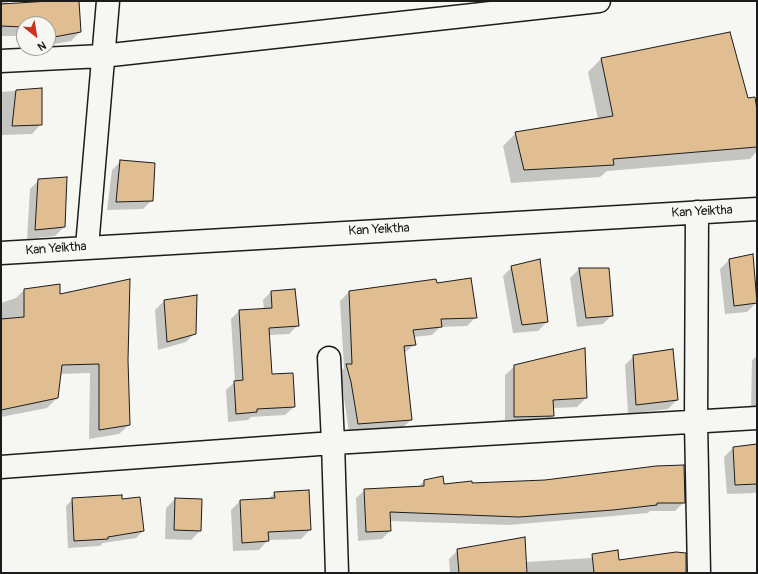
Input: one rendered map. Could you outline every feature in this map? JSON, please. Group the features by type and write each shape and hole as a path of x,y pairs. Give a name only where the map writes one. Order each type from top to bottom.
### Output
{"street":[{"path":"87,247 102,56 108,1"},
{"path":"1,62 102,56 600,1"},
{"name":"Kan Yeiktha","path":"1,253 757,209"},
{"path":"697,212 696,422 699,573"},
{"path":"329,358 334,443 337,573"},
{"path":"1,467 334,443 757,418"}],"building":[{"path":"79,1 81,32 56,37 56,16 16,16 16,27 1,26 1,4"},
{"path":"730,32 748,98 755,97 757,110 757,147 613,159 614,165 524,170 515,132 613,116 601,58"},
{"path":"42,88 42,125 12,126 16,90"},
{"path":"120,160 155,163 153,201 116,202"},
{"path":"67,177 65,227 35,230 38,179"},
{"path":"753,254 757,303 734,306 729,259"},
{"path":"540,259 548,322 522,325 511,266"},
{"path":"579,268 609,268 613,316 586,318"},
{"path":"471,278 477,318 441,319 442,327 413,330 416,345 404,346 412,420 358,424 351,382 346,364 352,364 349,291 436,279 437,283"},
{"path":"130,279 128,360 130,425 99,430 99,364 62,365 58,398 1,410 1,319 24,317 24,289 60,284 60,294"},
{"path":"295,289 299,326 269,328 272,374 293,373 295,407 257,409 257,412 236,414 234,381 243,380 239,310 272,308 271,291"},
{"path":"197,295 196,334 167,342 164,300"},
{"path":"585,348 587,398 553,400 554,416 514,417 514,365"},
{"path":"673,349 678,400 636,405 633,355"},
{"path":"757,444 757,484 735,485 733,447"},
{"path":"684,465 685,503 657,503 657,505 613,510 519,517 390,512 391,531 366,532 364,489 424,486 424,480 443,476 444,484 472,481 472,483 545,480 656,466"},
{"path":"309,490 311,530 268,532 269,541 242,543 240,500 275,498 274,492"},
{"path":"122,495 122,499 140,497 144,531 108,537 108,539 74,541 72,498"},
{"path":"175,498 202,499 201,531 174,530"},
{"path":"525,537 527,573 459,573 457,549"},
{"path":"618,550 619,560 676,552 686,553 686,573 594,573 592,554"}]}
